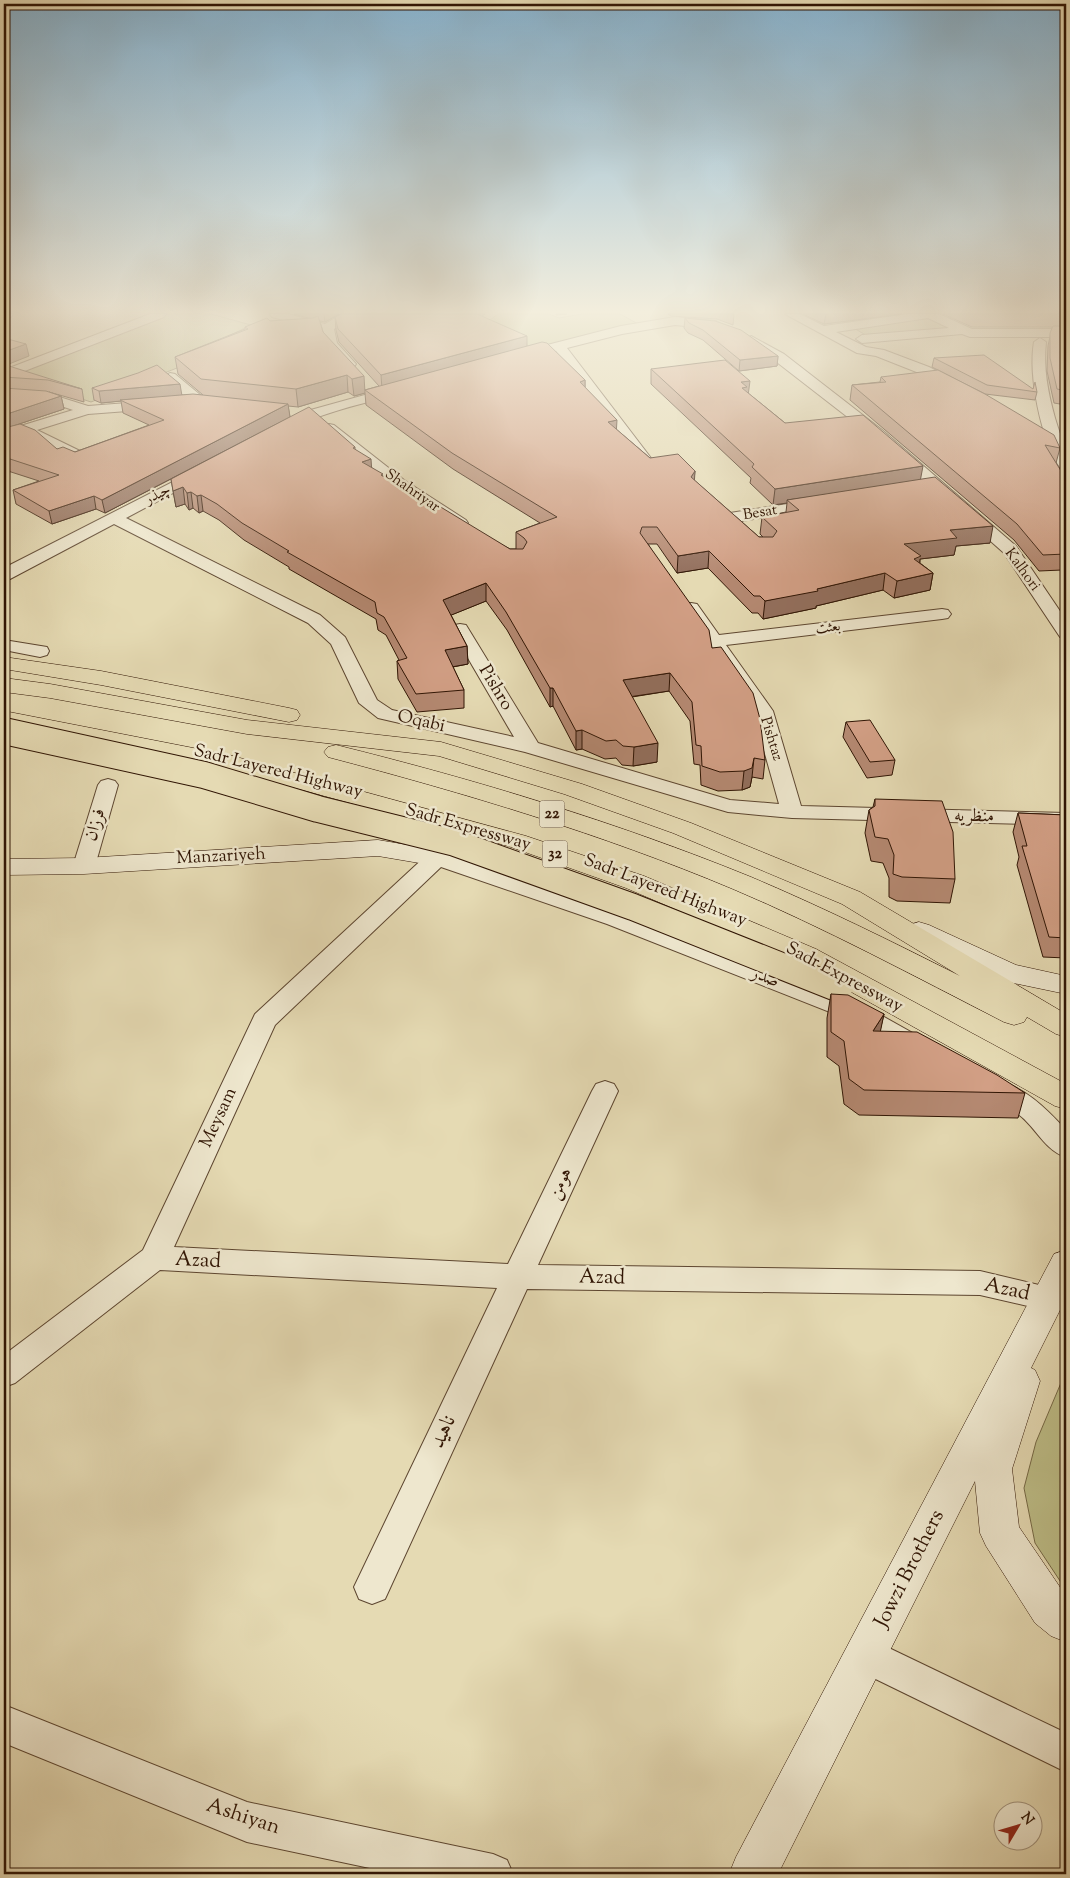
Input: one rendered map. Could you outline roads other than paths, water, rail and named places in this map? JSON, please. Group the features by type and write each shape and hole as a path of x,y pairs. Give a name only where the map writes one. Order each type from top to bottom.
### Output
{"highway":[{"path":"4,663 101,678 324,722 441,749 573,789 673,825 851,898 1066,1027"},
{"path":"4,686 50,691 247,727 441,749"},
{"name":"Sadr Layered Highway","path":"4,686 244,731 336,752 425,774 542,810 741,883 831,923 1066,1042"},
{"name":"Sadr Layered Highway","path":"4,714 224,756 521,838 638,879 814,948 1066,1082"},
{"name":"Sadr Expressway","path":"4,718 221,760 517,841 626,879 806,955 1066,1098"},
{"path":"4,731 204,775 318,810 455,843 633,907 839,989 1066,1098"}],"main road":[{"name":"Manzariyeh","path":"4,867 84,866 378,848 437,858"},
{"path":"851,898 1009,973 1066,985"},
{"name":"Jowzi Brothers","path":"753,1874 1066,1264"},
{"path":"1049,1299 993,1470 1000,1533 1050,1609 1066,1621"}],"street":[{"path":"61,402 87,410"},
{"path":"4,436 87,410 205,403 203,402"},
{"path":"278,432 312,414 345,402"},
{"path":"601,402 647,462"},
{"name":"Kalhori","path":"837,402 939,485 1010,550 1066,633"},
{"path":"1050,402 1057,446 1066,466"},
{"path":"284,411 312,414"},
{"name":"Shahriyar","path":"312,414 399,483 470,529"},
{"path":"24,430 75,454"},
{"path":"1042,436 1057,446"},
{"name":"چیذر","path":"4,575 217,464"},
{"path":"920,488 939,485"},
{"name":"Besat","path":"744,530 723,513 834,502"},
{"name":"Oqabi","path":"114,518 314,619 339,641 369,703 385,714 530,747 728,806 792,812"},
{"name":"Pishtaz","path":"682,595 763,711 792,812"},
{"name":"بعثت","path":"714,641 942,614"},
{"name":"Pishro","path":"460,628 530,747"},
{"path":"4,646 40,651"},
{"name":"فرزان","path":"84,866 108,785"},
{"name":"منظریه","path":"792,812 1066,819"},
{"name":"صدر","path":"437,858 615,919 858,1014 935,1056"},
{"name":"Meysam","path":"4,1373 154,1258 264,1020 437,858"},
{"path":"977,1079 1028,1107 1066,1147"},
{"name":"هومن","path":"517,1277 605,1091"},
{"name":"Azad","path":"154,1258 517,1277 980,1284 1049,1299"},
{"name":"ناهید","path":"372,1587 517,1277"},
{"path":"866,1655 1066,1753"},
{"name":"Ashiyan","path":"4,1724 246,1822 493,1874"}]}
